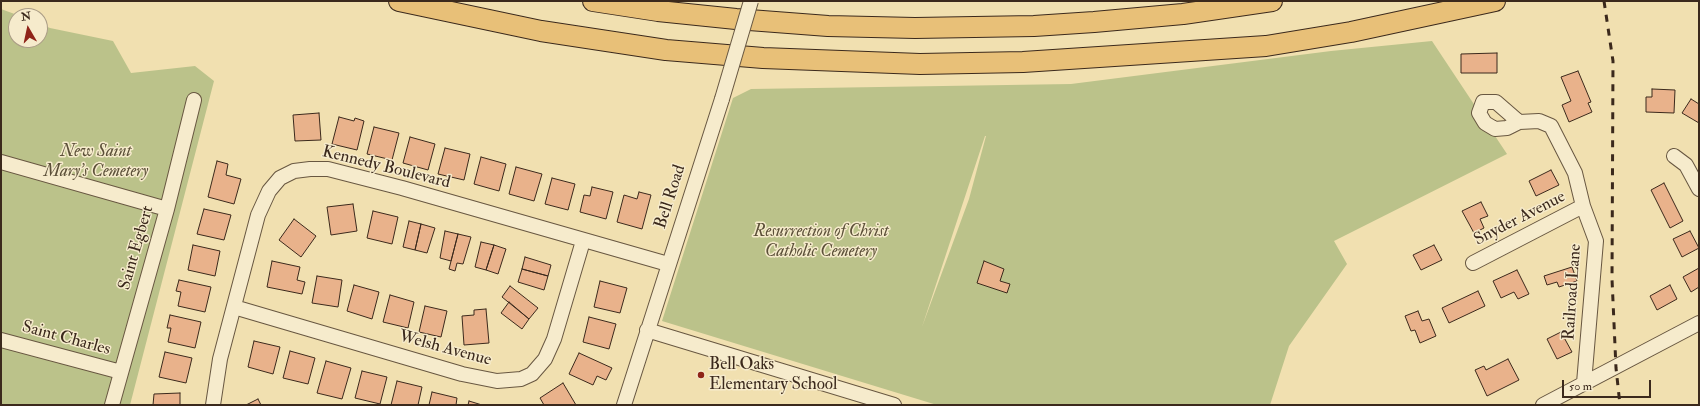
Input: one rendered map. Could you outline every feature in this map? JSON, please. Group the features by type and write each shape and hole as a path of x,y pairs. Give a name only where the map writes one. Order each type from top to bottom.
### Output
{"highway":[{"path":"399,1 475,18 579,38 697,53 920,64 1023,62 1266,46 1351,32 1495,1"},
{"path":"593,1 658,11 736,20 828,26 915,28 1034,26 1094,22 1183,14 1272,1"},
{"path":"1143,54 1344,21 1430,1"}],"street":[{"name":"Bell Road","path":"624,405 722,99 751,1"},
{"name":"Saint Egbert","path":"112,405 167,209 194,100"},
{"name":"Railroad Lane","path":"1520,122 1539,121 1551,126 1575,173 1583,206 1596,241 1584,383"},
{"path":"1674,156 1686,165 1699,189"},
{"path":"1,162 167,209"},
{"name":"Kennedy Boulevard","path":"213,405 220,359 258,215 269,191 280,178 294,171 328,169 402,188 583,241 668,264"},
{"name":"Snyder Avenue","path":"1473,263 1583,206"},
{"name":"Welsh Avenue","path":"234,307 462,374 497,381 521,379 532,374 545,359 554,339 583,241"},
{"path":"1543,405 1699,323"},
{"path":"647,330 894,405"},
{"name":"Saint Charles","path":"1,340 121,372"}],"green space":[{"name":"New Saint Mary's Cemetery","path":"1,9 8,12 8,48 48,48 48,27 113,41 131,73 195,66 214,81 130,405 1,405"},
{"name":"Resurrection of Christ Catholic Cemetery","path":"1432,41 1507,154 1334,241 1347,264 1289,346 1270,405 937,405 662,321 733,98 751,89 1071,84 1331,51","holes":["986,136 969,199 922,327"]}],"building":[{"path":"1497,53 1497,73 1461,73 1461,54"},
{"path":"1578,71 1591,102 1588,103 1592,112 1569,122 1562,105 1571,101 1561,77"},
{"path":"1652,89 1675,90 1674,113 1646,112 1646,97 1652,97"},
{"path":"1691,99 1699,104 1699,123 1682,113"},
{"path":"319,113 321,140 295,141 293,115"},
{"path":"339,117 354,121 355,118 364,121 357,150 332,144"},
{"path":"374,127 399,133 392,160 367,154"},
{"path":"410,137 435,144 428,170 403,163"},
{"path":"445,148 470,154 464,180 438,174"},
{"path":"481,157 506,164 499,191 474,184"},
{"path":"217,161 228,164 226,175 241,179 234,204 208,197"},
{"path":"516,167 542,174 534,201 509,194"},
{"path":"1551,170 1559,185 1536,196 1529,181"},
{"path":"552,178 575,184 568,210 545,204"},
{"path":"1664,183 1683,221 1670,228 1651,190"},
{"path":"592,187 613,192 606,219 580,212 584,195 590,196"},
{"path":"639,192 651,195 642,229 617,222 624,195 637,199"},
{"path":"1481,202 1488,216 1480,219 1484,228 1474,233 1462,211"},
{"path":"353,204 357,231 331,235 327,207"},
{"path":"204,209 231,215 224,240 197,234"},
{"path":"373,211 398,217 392,244 367,238"},
{"path":"294,219 316,236 301,257 279,240"},
{"path":"409,221 421,224 415,250 403,247"},
{"path":"421,224 435,228 427,253 415,250"},
{"path":"445,231 458,234 451,261 440,258"},
{"path":"1690,231 1699,248 1682,257 1673,239"},
{"path":"458,234 471,237 463,264 457,263 455,271 449,269"},
{"path":"481,242 494,245 486,270 475,267"},
{"path":"193,245 220,251 215,276 188,270"},
{"path":"494,245 506,249 498,274 486,270"},
{"path":"1434,245 1442,260 1421,270 1413,255"},
{"path":"525,257 551,265 548,276 522,269"},
{"path":"272,261 300,267 297,280 305,282 302,294 267,287"},
{"path":"984,261 1004,269 1000,281 1010,284 1007,293 977,283"},
{"path":"1572,267 1577,281 1559,287 1557,282 1547,285 1544,276"},
{"path":"1699,268 1699,287 1691,292 1683,277"},
{"path":"522,269 548,276 544,290 518,282"},
{"path":"1517,270 1529,294 1518,299 1514,292 1501,298 1493,281"},
{"path":"317,276 342,280 338,307 312,303"},
{"path":"179,280 211,287 205,312 178,306 181,292 176,291"},
{"path":"600,281 627,288 620,313 594,307"},
{"path":"354,285 379,292 372,319 347,311"},
{"path":"1670,285 1677,299 1657,310 1650,296"},
{"path":"510,286 538,308 529,319 502,297"},
{"path":"1478,291 1485,306 1449,323 1442,308"},
{"path":"390,295 414,302 408,328 383,322"},
{"path":"509,302 529,319 522,329 501,313"},
{"path":"425,306 447,311 441,337 419,332"},
{"path":"486,309 489,343 464,345 462,316 474,315 474,310"},
{"path":"1418,311 1422,321 1429,319 1436,336 1420,343 1415,330 1411,331 1405,316"},
{"path":"170,315 201,322 195,348 168,342 171,328 167,328"},
{"path":"589,317 616,324 609,349 583,342"},
{"path":"1561,332 1572,352 1557,359 1547,339"},
{"path":"254,341 280,347 273,374 248,367"},
{"path":"290,351 315,358 308,384 283,378"},
{"path":"165,352 192,358 186,383 159,377"},
{"path":"579,353 612,368 606,380 597,376 593,385 569,374"},
{"path":"1508,359 1519,380 1487,396 1475,370 1484,366 1486,370"},
{"path":"326,361 351,368 342,399 317,393"},
{"path":"362,371 387,377 380,404 355,398"},
{"path":"397,381 422,387 418,405 391,405"},
{"path":"563,383 576,405 544,405 540,398"},
{"path":"432,392 457,398 456,405 429,405"},
{"path":"180,393 180,405 153,405 154,394"},
{"path":"258,399 261,405 246,405"},
{"path":"469,401 482,405 468,405"}],"railway":[{"path":"1604,1 1613,61 1612,279 1616,368 1620,405"}],"place":[{"name":"Bell Oaks Elementary School","path":"701,375"}]}
